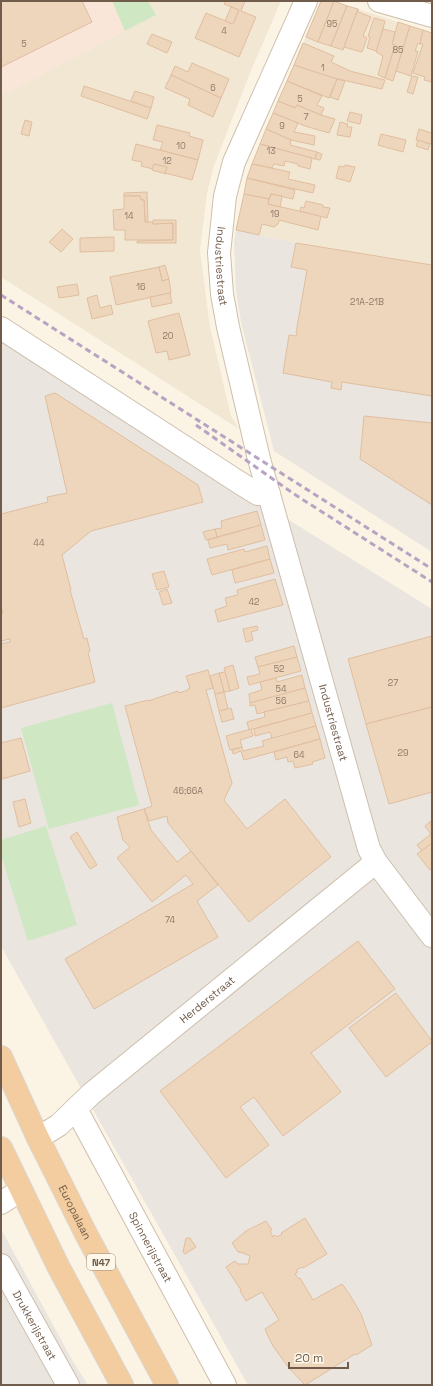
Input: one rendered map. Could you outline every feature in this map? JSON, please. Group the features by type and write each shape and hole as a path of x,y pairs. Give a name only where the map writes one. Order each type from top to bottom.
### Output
{"highway":[{"name":"Europalaan","path":"1,1057 38,1138 84,1232 167,1385"},
{"path":"1,1148 58,1266 122,1385"}],"street":[{"name":"Industriestraat","path":"306,1 234,162 225,196 219,254 222,294 228,327 269,494 310,634 369,849 376,862 432,936"},
{"path":"380,1 432,16"},
{"path":"1,328 240,483 258,494 269,494"},
{"name":"Herderstraat","path":"38,1138 58,1125 91,1094 376,862"},
{"name":"Spinnerijstraat","path":"76,1109 225,1385"},
{"path":"1,1203 21,1190"},
{"name":"Drukkerijstraat","path":"1,1265 68,1385"}],"shaded area":[{"path":"1,1 148,1 156,15 1,95"},
{"path":"148,1 281,1 250,73 214,166 207,193 200,250 210,327 231,416 239,429 1,277 1,95 156,15"},
{"path":"321,1 333,1 432,33 432,265 296,243 236,230 251,166"},
{"path":"236,230 296,243 432,265 432,552 274,451 241,322 236,290 234,242"},
{"path":"1,341 432,609 432,1385 248,1385 1,946"},
{"path":"1,1229 72,1360 88,1385 1,1385"}],"green space":[{"path":"112,1 148,1 156,15 125,31"},
{"path":"112,703 139,805 49,829 21,728"},
{"path":"46,826 77,925 28,941 1,855 1,840"}],"building":[{"path":"1,1 82,1 92,22 1,67"},
{"path":"225,1 245,1 241,11 256,17 239,57 195,38 206,13 233,24 239,10 224,4"},
{"path":"321,1 334,1 318,42 306,37"},
{"path":"334,1 347,6 331,46 318,42"},
{"path":"347,6 358,9 343,50 331,46"},
{"path":"231,7 239,10 233,24 225,21"},
{"path":"358,9 358,12 371,17 363,36 367,38 362,52 344,47"},
{"path":"374,18 385,21 377,51 367,48 370,37 368,36"},
{"path":"398,22 410,26 393,81 385,78 395,45 392,44"},
{"path":"410,26 423,30 420,44 418,43 415,51 418,51 411,76 396,71"},
{"path":"383,29 395,32 392,44 395,45 385,78 378,75 383,56 376,52"},
{"path":"423,30 432,33 432,82 424,80 425,77 413,73 423,44 420,44"},
{"path":"152,34 172,42 167,53 147,44"},
{"path":"303,43 334,56 331,62 350,71 385,80 382,89 325,76 294,65"},
{"path":"192,63 229,79 221,98 171,75 175,66 188,72"},
{"path":"294,65 337,79 329,98 287,81"},
{"path":"171,75 221,98 213,117 188,105 190,99 165,88"},
{"path":"412,76 418,77 413,94 407,92"},
{"path":"337,79 345,81 338,100 330,97"},
{"path":"287,81 322,96 317,105 324,108 321,115 297,105 295,108 278,101"},
{"path":"84,86 151,108 147,119 81,96"},
{"path":"135,91 154,97 151,108 131,101"},
{"path":"278,101 295,108 297,105 335,119 329,133 305,126 273,113"},
{"path":"350,112 362,115 360,124 347,121"},
{"path":"273,113 298,123 294,132 315,136 314,145 291,140 266,129"},
{"path":"25,120 32,122 29,136 21,134"},
{"path":"340,122 348,124 347,127 352,127 350,137 337,135"},
{"path":"157,125 190,133 189,136 203,140 198,160 160,150 163,142 153,140"},
{"path":"266,129 291,140 290,145 317,152 315,159 260,144"},
{"path":"419,129 432,133 432,144 416,140"},
{"path":"381,134 406,140 403,152 378,145"},
{"path":"418,140 430,144 428,150 416,146"},
{"path":"136,144 198,160 192,180 165,173 167,167 154,164 153,169 141,166 142,162 132,160"},
{"path":"260,144 312,158 310,169 285,161 284,166 274,164 272,168 252,164"},
{"path":"317,152 322,154 320,160 315,159"},
{"path":"154,164 167,167 166,174 152,170"},
{"path":"252,164 290,172 288,179 315,185 313,193 247,178"},
{"path":"345,165 355,167 350,182 336,178 339,166 344,167"},
{"path":"247,178 295,190 293,199 271,194 269,199 244,194"},
{"path":"147,192 148,222 145,222 144,200 141,200 140,196 124,196 124,193"},
{"path":"244,194 269,199 268,204 321,216 318,230 279,220 278,224 274,227 262,224 259,235 236,230"},
{"path":"271,194 282,196 280,207 268,204"},
{"path":"124,196 140,196 141,200 144,200 145,222 153,222 153,224 173,223 173,240 125,240 125,230 114,230 113,210 124,209"},
{"path":"306,201 330,208 327,218 300,211 301,207 304,208"},
{"path":"153,220 176,220 176,243 137,243 137,241 173,240 173,223 153,224"},
{"path":"62,229 73,239 61,252 49,242"},
{"path":"114,237 114,251 80,252 80,238"},
{"path":"296,243 432,265 432,396 342,382 341,390 331,388 332,382 283,373 289,335 297,336 296,333 307,270 291,267"},
{"path":"165,265 169,279 162,281 159,267"},
{"path":"159,267 162,281 169,279 171,293 116,305 110,277"},
{"path":"77,284 79,295 59,298 57,287"},
{"path":"170,293 172,303 152,307 150,297"},
{"path":"97,295 100,308 111,305 113,314 92,319 87,298"},
{"path":"179,313 190,355 169,360 167,351 156,353 148,321"},
{"path":"55,393 198,485 203,502 91,531 62,555 84,639 87,638 90,651 88,652 95,682 1,708 1,644 10,642 10,639 1,641 1,613 3,613 1,606 1,514 48,502 47,497 67,493 45,396"},
{"path":"364,416 432,423 432,505 360,459"},
{"path":"257,511 261,525 217,537 215,529 222,528 221,521"},
{"path":"261,525 265,540 228,550 227,544 210,548 208,540"},
{"path":"215,529 217,537 206,540 203,532"},
{"path":"267,546 270,559 212,575 207,559 244,549 245,552"},
{"path":"270,559 274,573 235,583 232,570"},
{"path":"164,571 169,587 157,590 152,574"},
{"path":"275,579 283,605 218,622 215,610 227,606 225,598 238,595 237,590"},
{"path":"167,589 172,603 163,605 159,592"},
{"path":"257,626 258,630 251,632 253,640 246,642 243,629"},
{"path":"432,636 432,707 366,724 348,659"},
{"path":"294,646 297,657 258,667 255,657"},
{"path":"297,657 301,671 249,685 247,677 260,674 258,667"},
{"path":"233,665 239,688 230,691 224,668"},
{"path":"208,670 213,688 206,690 232,783 224,800 247,829 285,799 331,857 249,922 168,823 167,816 149,821 144,809 152,806 125,706 148,701 178,691 179,693 188,690 190,688 186,676"},
{"path":"225,672 230,691 224,692 219,673"},
{"path":"219,673 224,692 215,694 210,676"},
{"path":"302,675 305,688 250,703 249,694 262,690 260,682 276,678 277,682"},
{"path":"305,688 309,701 257,714 255,705 250,706 250,703"},
{"path":"224,692 228,709 219,711 215,694"},
{"path":"309,701 312,713 249,730 247,722 265,717 264,712"},
{"path":"432,707 432,792 389,804 366,724"},
{"path":"231,708 234,719 222,722 219,711"},
{"path":"312,713 316,726 272,739 270,732 255,736 254,729"},
{"path":"316,726 320,739 244,760 241,751 233,754 232,750 242,747 243,751 264,746 262,741"},
{"path":"251,729 253,736 240,740 242,747 230,750 226,736"},
{"path":"21,738 30,771 2,779 1,743"},
{"path":"320,739 325,758 312,762 313,764 295,768 293,761 288,762 287,757 276,760 274,752"},
{"path":"25,799 31,823 19,827 13,802"},
{"path":"144,809 151,830 177,862 191,851 218,885 197,901 218,937 94,1009 65,959 193,884 186,875 152,902 117,858 130,847 123,840 117,817"},
{"path":"431,821 432,843 422,851 417,845 431,834 425,826"},
{"path":"77,832 97,865 90,869 70,837"},
{"path":"432,843 432,868 430,870 417,854"},
{"path":"358,941 395,989 311,1053 341,1092 283,1136 254,1097 240,1107 269,1145 226,1178 160,1091"},
{"path":"396,993 432,1042 386,1077 349,1028"},
{"path":"305,1218 327,1254 303,1268 302,1267 296,1270 298,1272 295,1274 299,1279 300,1278 313,1300 342,1284 361,1314 372,1345 305,1385 289,1368 273,1346 267,1334 265,1329 279,1320 262,1292 246,1301 240,1291 241,1290 226,1267 235,1261 238,1264 248,1264 250,1256 241,1252 240,1253 239,1251 238,1252 232,1243 246,1231 266,1221 272,1230 270,1231 273,1237 275,1235 277,1237"},
{"path":"186,1238 190,1238 196,1247 185,1254 183,1252"}],"railway":[{"path":"1,295 432,569"},
{"path":"196,425 294,494 432,582"}]}
